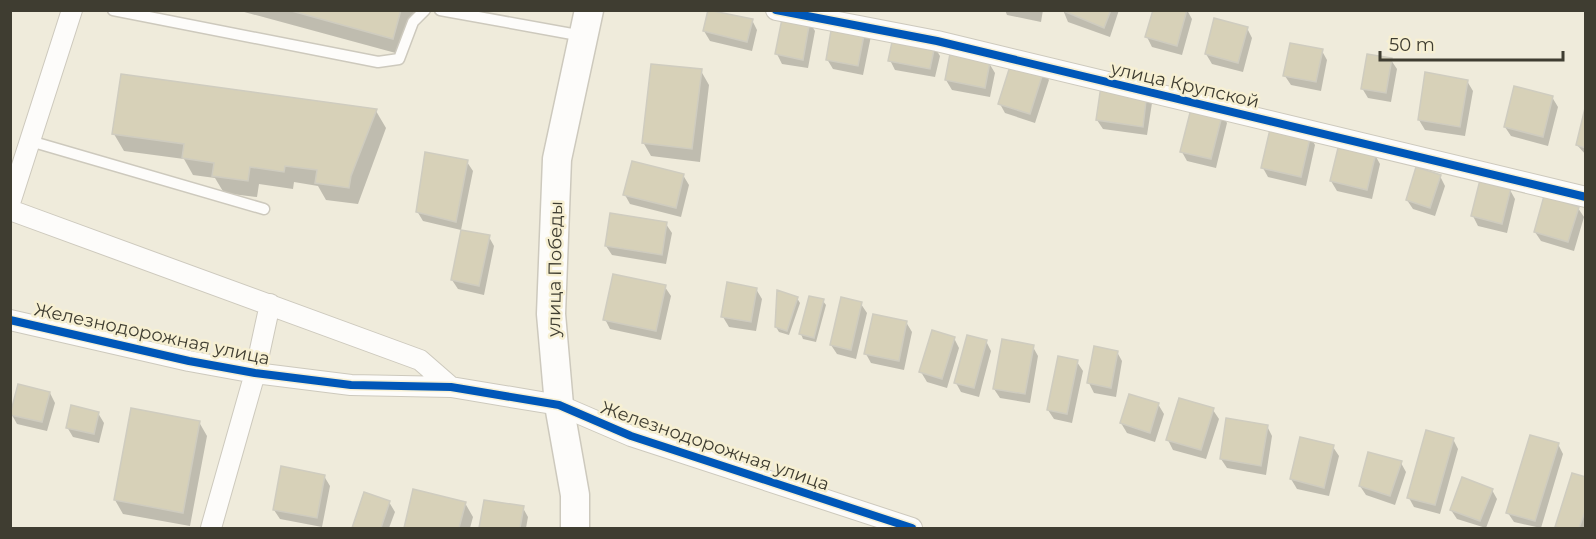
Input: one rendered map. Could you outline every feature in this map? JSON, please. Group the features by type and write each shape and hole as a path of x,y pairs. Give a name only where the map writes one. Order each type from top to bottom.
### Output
{"street":[{"path":"10,203 72,10"},
{"name":"улица Крупской","path":"776,10 938,42 1586,197"},
{"name":"улица Победы","path":"575,528 575,495 559,405 551,314 557,159 586,23"},
{"path":"10,210 420,360 451,387"},
{"path":"211,528 255,373 270,304"},
{"name":"Железнодорожная улица","path":"10,320 189,361 255,373 351,385 451,387 559,405 631,436 912,528"}],"lane":[{"path":"114,10 378,62 399,58 413,22 425,10"},
{"path":"440,10 586,23"},
{"path":"30,141 264,209"}],"building":[{"path":"288,10 401,10 393,39"},
{"path":"708,10 753,19 747,42 703,31"},
{"path":"1061,10 1111,10 1104,28"},
{"path":"1153,10 1187,10 1177,46 1145,37"},
{"path":"783,14 810,20 803,60 775,54"},
{"path":"1214,18 1248,27 1238,63 1205,54"},
{"path":"833,19 866,25 858,66 826,60"},
{"path":"893,37 935,45 930,69 888,61"},
{"path":"1290,43 1323,49 1316,82 1283,76"},
{"path":"950,54 990,62 985,88 945,80"},
{"path":"1367,54 1392,58 1386,93 1361,89"},
{"path":"1012,60 1044,70 1030,114 998,104"},
{"path":"651,64 702,69 692,149 642,143"},
{"path":"1425,72 1468,80 1460,127 1418,120"},
{"path":"121,74 377,109 351,176 349,188 315,183 317,170 285,166 284,172 250,167 248,181 212,176 214,163 182,158 184,144 112,134"},
{"path":"1101,86 1147,92 1143,127 1096,120"},
{"path":"1514,86 1553,96 1543,137 1504,127"},
{"path":"1192,105 1223,112 1211,159 1180,152"},
{"path":"1586,108 1586,148 1576,145"},
{"path":"1271,125 1311,134 1301,177 1261,168"},
{"path":"1339,144 1376,153 1367,190 1330,181"},
{"path":"425,152 468,160 456,222 416,212"},
{"path":"632,161 684,174 676,208 623,195"},
{"path":"1416,167 1441,175 1430,208 1406,200"},
{"path":"1480,180 1511,188 1502,224 1471,216"},
{"path":"1544,196 1579,207 1568,242 1534,232"},
{"path":"610,213 667,222 662,255 605,246"},
{"path":"461,230 490,235 479,286 451,280"},
{"path":"613,274 666,285 656,331 603,320"},
{"path":"727,282 757,288 751,322 721,317"},
{"path":"777,290 798,297 787,331 775,327"},
{"path":"809,296 824,299 814,338 799,334"},
{"path":"841,297 862,302 851,350 830,345"},
{"path":"873,314 907,321 899,361 864,354"},
{"path":"932,330 955,337 942,379 919,372"},
{"path":"967,335 987,340 974,388 954,383"},
{"path":"1002,339 1034,345 1025,394 993,389"},
{"path":"1094,346 1118,351 1111,388 1087,383"},
{"path":"1058,356 1078,360 1067,414 1047,410"},
{"path":"18,384 50,392 42,422 10,415"},
{"path":"1129,394 1159,403 1150,433 1120,423"},
{"path":"1179,398 1214,408 1201,450 1166,440"},
{"path":"71,405 99,412 94,434 66,428"},
{"path":"131,408 200,421 183,513 114,500"},
{"path":"1226,418 1268,425 1261,466 1220,459"},
{"path":"1426,430 1454,438 1435,505 1407,498"},
{"path":"1530,435 1559,443 1535,521 1506,513"},
{"path":"1300,437 1334,445 1324,488 1290,479"},
{"path":"1368,452 1402,461 1390,496 1359,486"},
{"path":"281,466 325,475 317,518 273,510"},
{"path":"1572,473 1586,477 1586,509 1579,528 1555,527"},
{"path":"1462,477 1493,489 1480,521 1450,510"},
{"path":"413,489 466,502 459,528 404,528"},
{"path":"364,492 390,501 381,528 352,528"},
{"path":"484,500 524,506 520,528 479,528"}],"cycle path":[{"path":"776,10 937,41 1586,197"},
{"path":"10,320 189,361 255,373 351,385 451,387 559,405 631,436 912,528"}]}
